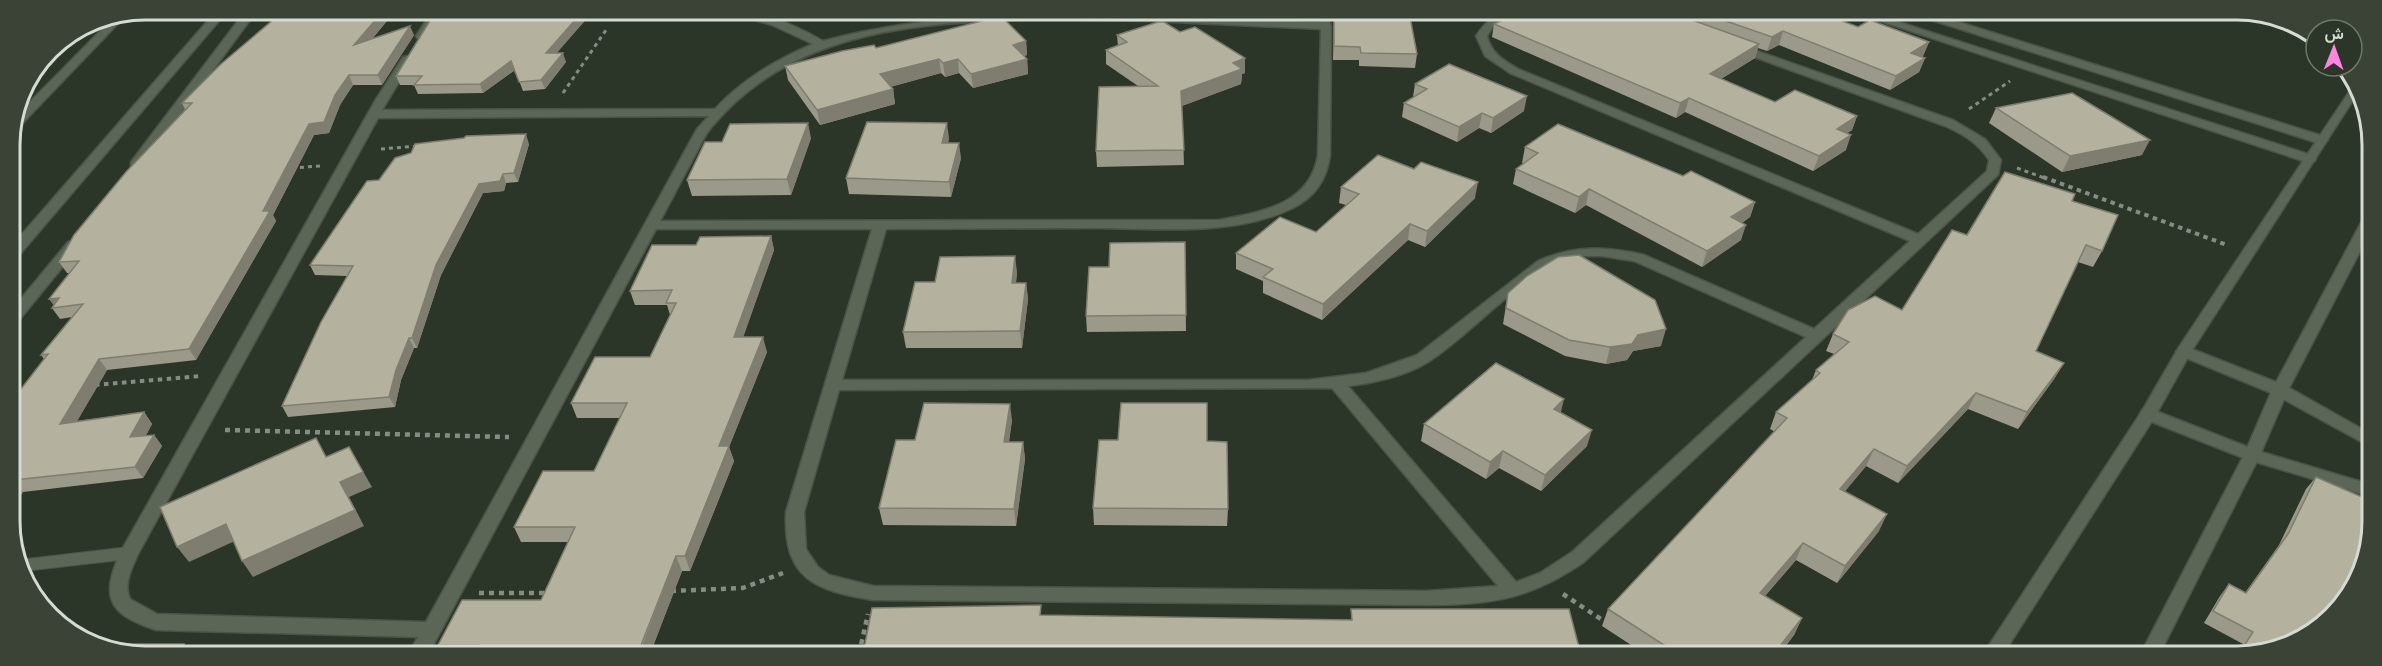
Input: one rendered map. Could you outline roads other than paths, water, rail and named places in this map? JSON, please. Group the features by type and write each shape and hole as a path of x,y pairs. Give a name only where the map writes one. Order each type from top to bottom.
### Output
{"street":[{"path":"20,245 215,20"},
{"path":"130,173 245,20"},
{"path":"432,630 156,622 132,613 118,598 118,576 375,114 435,20"},
{"path":"771,20 786,25 822,45"},
{"path":"423,646 702,129 715,112 735,92 760,74 822,45 884,28 935,20"},
{"path":"1233,20 1326,26"},
{"path":"650,225 1219,224 1254,218 1285,207 1308,191 1321,173 1324,155 1324,20"},
{"path":"1497,20 1488,26 1481,36 1484,48 1495,61 1514,71 1919,240"},
{"path":"1884,20 2310,159"},
{"path":"1897,24 1903,20"},
{"path":"1942,20 2322,140"},
{"path":"23,115 113,24"},
{"path":"880,225 795,512 792,537 800,560 817,577 842,588 873,593 1471,598 1513,591 1543,580 1578,557 1993,172 1995,160 1988,146 1971,134 1948,123 1728,44"},
{"path":"1998,646 2148,414 2184,351 2352,94"},
{"path":"375,114 715,112"},
{"path":"2154,646 2252,455 2280,390 2362,234"},
{"path":"20,310 78,238"},
{"path":"834,385 1336,384 1383,375 1422,359 1543,264 1561,254 1585,250 1612,251 1639,258 1817,336"},
{"path":"2184,351 2280,390 2362,436"},
{"path":"1336,384 1513,591"},
{"path":"2148,414 2252,455 2362,488"}],"lane":[{"path":"27,564 129,553"}]}
